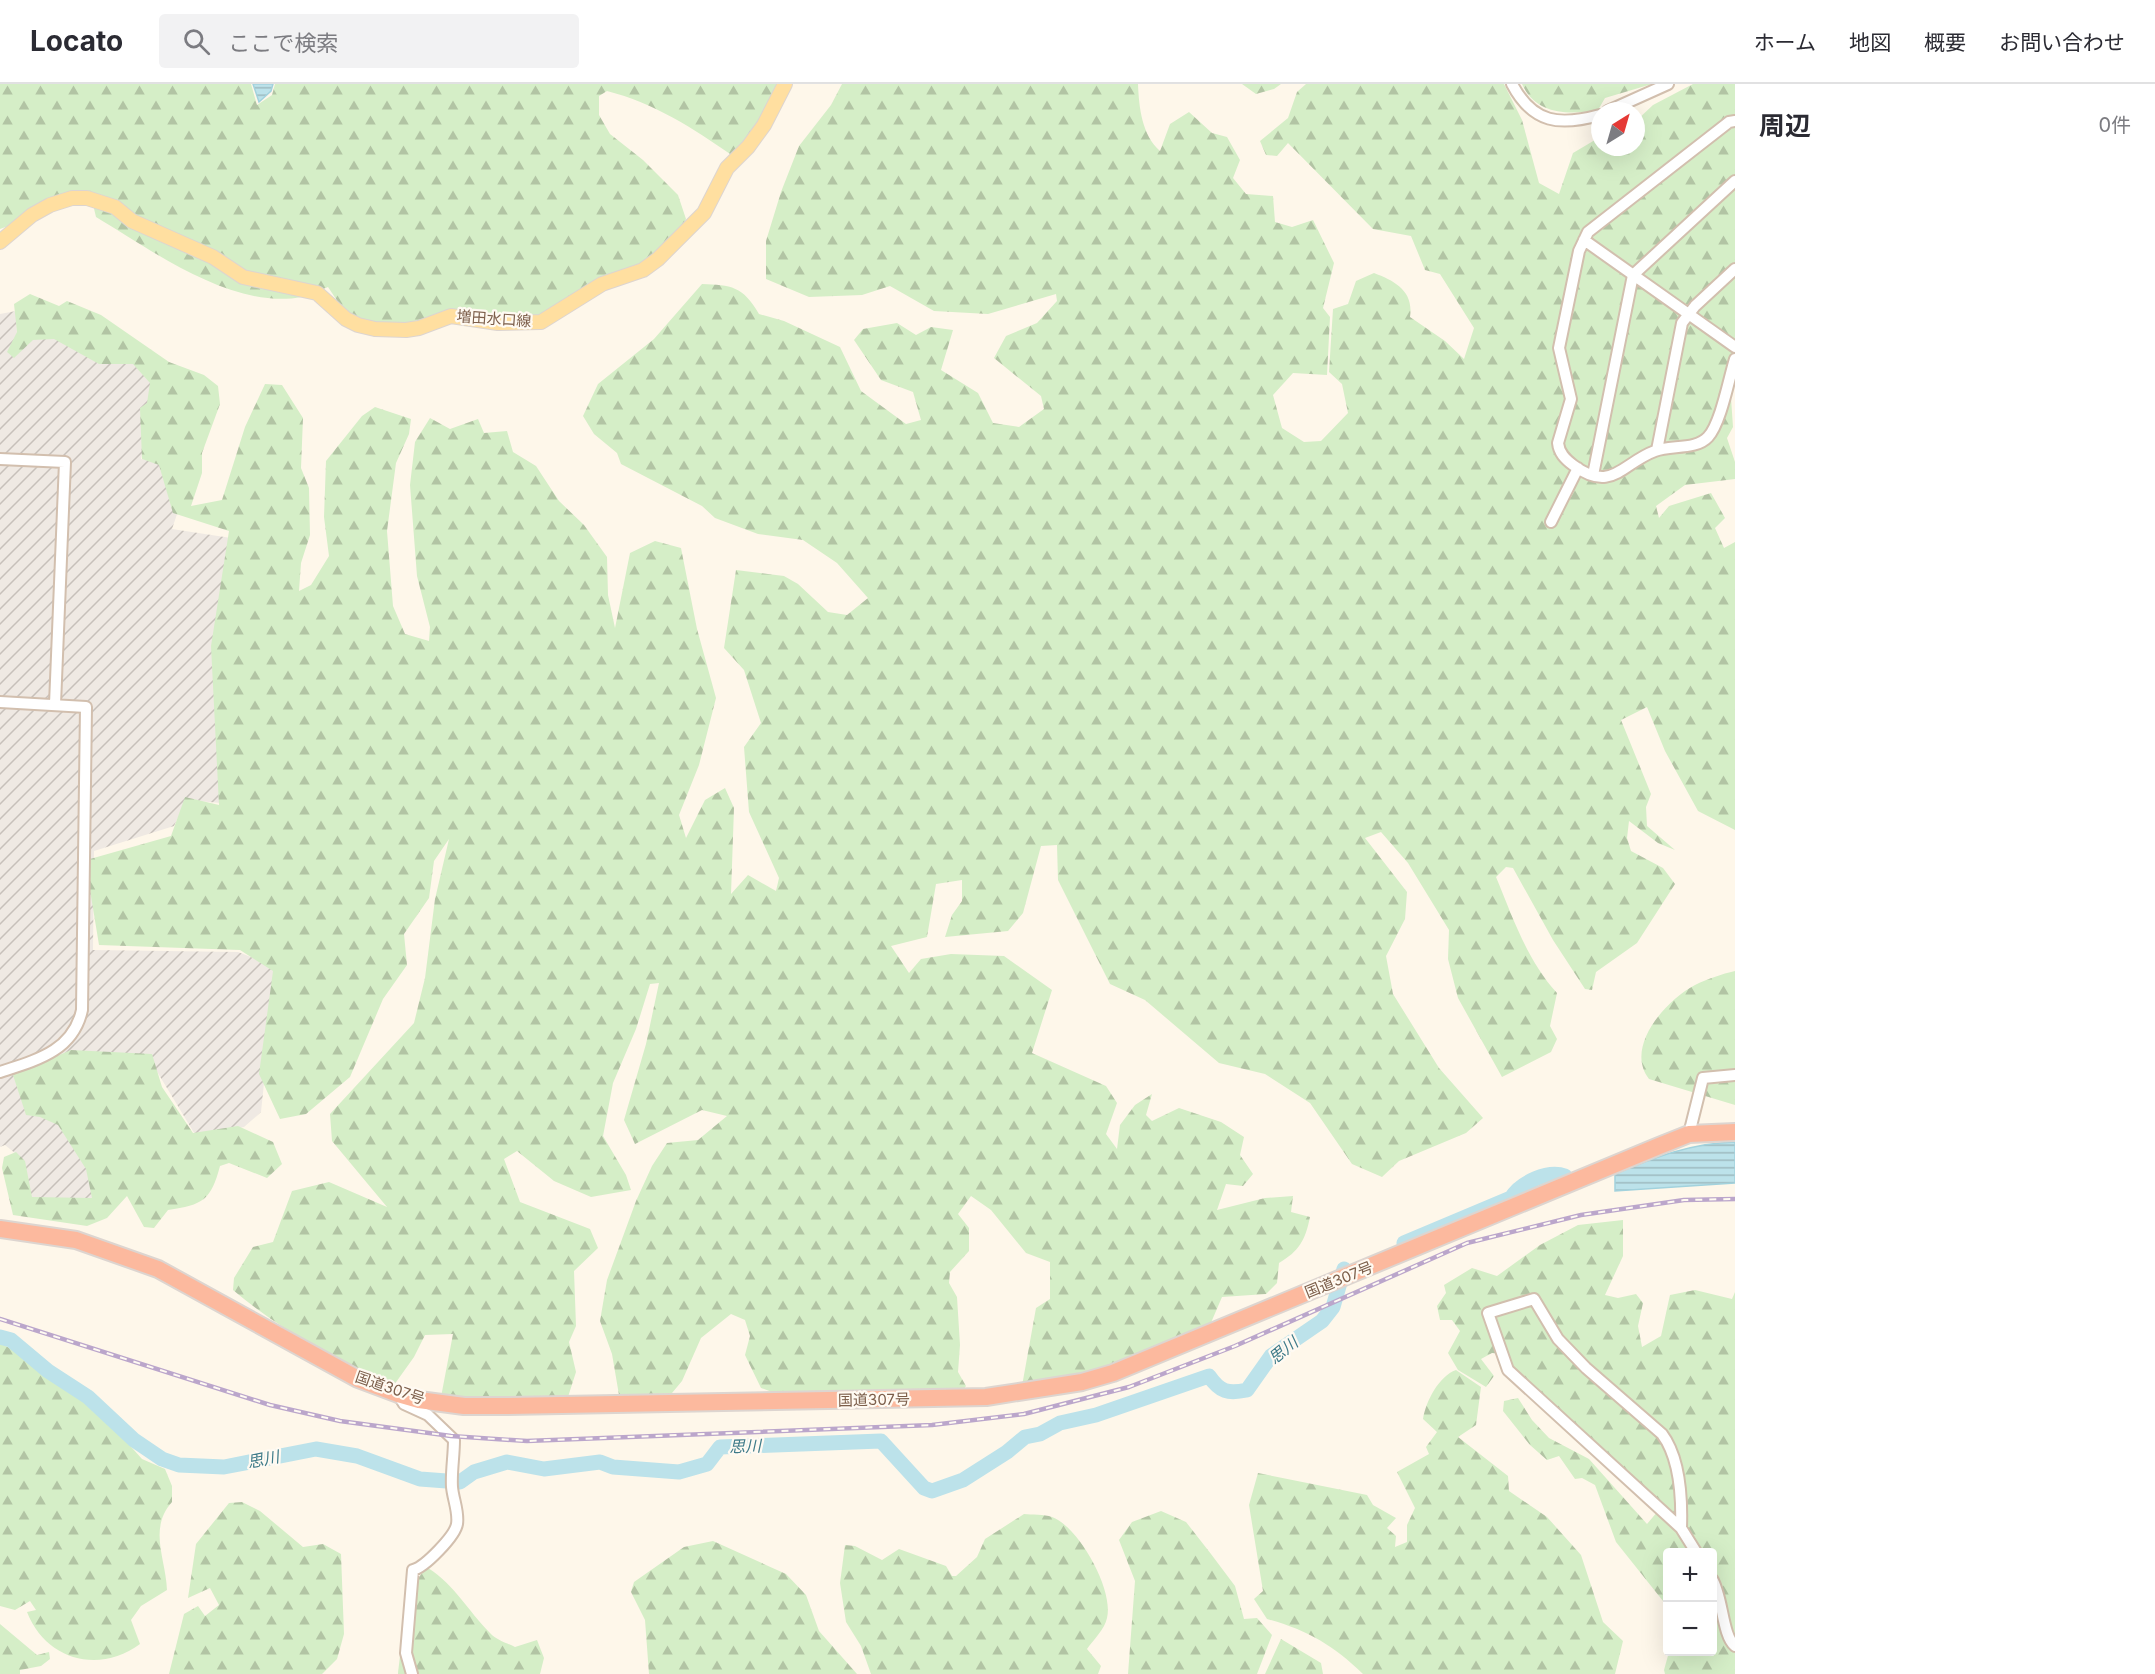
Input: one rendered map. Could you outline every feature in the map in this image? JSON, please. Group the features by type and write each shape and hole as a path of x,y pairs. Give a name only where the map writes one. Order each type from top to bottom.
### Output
{"highway":[{"name":"国道307号","path":"0,1229 76,1240 158,1269 358,1379 419,1400 464,1406 986,1397 1072,1384 1113,1373 1689,1134 1735,1132"}],"main road":[{"name":"増田水口線","path":"0,242 32,215 50,205 72,198 87,198 115,207 132,221 213,257 243,277 317,293 346,319 358,325 375,329 406,330 419,328 451,316 498,323 541,322 602,284 643,270 658,259 704,213 727,168 748,147 764,125 785,84"}],"street":[{"path":"1512,84 1523,104 1546,117 1574,122 1591,117"},
{"path":"1628,102 1668,84"},
{"path":"1735,121 1729,122 1597,224 1578,251 1559,348 1571,399 1558,449 1578,468 1593,475 1614,477 1657,450 1695,444 1709,436 1735,359"},
{"path":"1593,475 1634,275 1735,181"},
{"path":"1584,240 1735,347"},
{"path":"1657,450 1682,323 1688,314 1735,269"},
{"path":"0,459 66,462 55,704"},
{"path":"1551,522 1578,468"},
{"path":"0,702 86,707 82,1010 75,1032 61,1047 0,1072"},
{"path":"1689,1134 1698,1104 1700,1082 1707,1076 1735,1075"},
{"path":"1681,1528 1682,1505 1674,1464 1669,1443 1662,1434 1586,1368 1558,1339 1534,1299 1488,1313 1508,1370 1681,1528 1694,1548"},
{"path":"398,1394 404,1404 428,1415 454,1440 452,1483 458,1520 456,1529 422,1568 413,1570 406,1653 412,1674"},
{"path":"1717,1589 1722,1601 1729,1639 1735,1646"}],"shaded area":[{"path":"16,311 17,335 53,334 136,362 156,378 141,459 166,462 178,511 172,529 231,538 221,803 186,800 174,826 94,851 93,950 238,952 276,967 261,1112 244,1127 196,1136 150,1060 65,1121 93,1168 96,1200 31,1199 21,1158 5,1145 0,1147 0,314"}],"green space":[{"path":"0,84 251,84 257,105 272,95 275,84 779,84 769,109 733,156 688,126 657,109 607,91 599,96 599,115 610,134 643,160 678,195 686,219 669,253 545,317 519,319 439,315 407,323 363,322 344,311 328,287 302,297 275,299 248,295 221,286 168,261 96,217 91,196 0,229"},
{"path":"842,84 1138,84 1145,129 1160,151 1170,124 1189,112 1212,133 1227,137 1240,160 1233,178 1246,194 1273,196 1275,222 1292,227 1313,220 1334,263 1323,308 1330,317 1327,375 1293,373 1273,395 1282,428 1304,442 1321,441 1348,413 1342,384 1329,372 1333,309 1348,304 1356,281 1374,273 1396,284 1409,300 1410,317 1445,341 1464,359 1474,328 1440,274 1425,270 1411,236 1373,229 1288,143 1277,156 1266,155 1260,141 1288,118 1297,92 1306,84 1504,84 1522,120 1539,183 1559,194 1573,153 1591,142 1591,156 1645,156 1645,113 1653,105 1693,84 1735,84 1735,363 1731,398 1733,427 1727,438 1735,462 1735,479 1685,485 1656,506 1659,518 1669,506 1711,493 1725,518 1715,528 1724,548 1735,542 1735,830 1698,811 1665,751 1647,707 1621,720 1651,794 1646,807 1647,826 1675,850 1658,843 1629,821 1627,838 1631,851 1663,868 1675,884 1637,943 1596,972 1592,990 1585,989 1553,940 1513,868 1506,867 1496,877 1529,953 1557,993 1550,1026 1557,1039 1551,1052 1502,1077 1458,998 1448,959 1449,930 1408,863 1381,832 1365,838 1407,892 1405,919 1386,956 1393,994 1439,1068 1483,1118 1466,1133 1399,1161 1382,1177 1352,1164 1310,1103 1265,1074 1219,1063 1145,1000 1110,984 1058,880 1057,845 1041,846 1023,913 1008,931 945,937 952,915 962,901 962,880 936,884 927,937 891,946 909,973 921,959 951,954 1004,956 1052,990 1032,1053 1106,1086 1117,1103 1106,1134 1117,1149 1120,1125 1135,1105 1152,1094 1146,1115 1152,1121 1179,1108 1221,1122 1244,1137 1240,1155 1253,1174 1243,1186 1226,1184 1217,1210 1265,1198 1293,1196 1291,1212 1310,1217 1306,1233 1300,1244 1292,1254 1279,1263 1277,1283 1266,1294 1222,1297 1210,1325 1090,1374 1022,1386 1036,1308 1050,1299 1050,1262 1026,1253 991,1210 971,1196 958,1214 969,1228 969,1251 950,1272 949,1283 957,1297 960,1345 958,1372 966,1386 960,1395 783,1396 761,1388 745,1355 750,1336 745,1320 731,1314 701,1338 682,1381 667,1399 619,1395 612,1354 600,1321 607,1280 636,1201 652,1166 667,1143 698,1140 727,1116 702,1110 635,1144 624,1120 646,1044 659,983 650,984 636,1029 613,1083 603,1136 626,1175 631,1190 591,1197 554,1181 517,1151 504,1159 520,1202 590,1229 598,1248 574,1271 576,1326 569,1342 576,1372 567,1400 487,1402 441,1397 453,1334 425,1335 414,1357 394,1385 330,1355 270,1318 233,1290 234,1278 253,1247 273,1242 292,1191 329,1182 387,1207 332,1141 330,1114 414,1023 425,978 435,899 449,839 434,861 429,898 404,934 407,965 383,999 350,1077 306,1114 280,1119 259,1074 273,971 240,950 99,945 90,890 90,859 171,836 185,797 219,805 211,646 229,531 173,513 159,465 142,459 140,408 147,403 150,383 133,364 99,364 54,339 33,340 14,358 7,352 17,332 14,304 30,294 59,306 67,301 101,315 169,362 204,375 218,386 220,404 202,453 202,473 191,506 222,500 245,427 265,384 282,385 303,418 301,468 309,488 310,535 301,563 299,591 311,585 329,556 324,517 326,461 362,416 375,407 411,419 409,434 396,463 387,531 393,606 405,634 429,641 430,627 417,576 410,485 415,442 430,418 450,429 478,419 484,433 507,431 513,452 536,466 559,501 584,525 607,557 608,595 615,628 630,553 655,541 681,548 697,629 716,698 699,765 679,815 686,838 705,800 725,788 734,808 731,894 748,875 776,891 779,878 749,812 744,747 761,723 744,670 724,648 736,570 784,576 798,584 828,612 847,615 868,598 837,563 803,540 758,534 715,518 702,506 621,464 617,453 594,434 583,416 598,384 654,339 702,284 721,285 742,292 759,314 784,321 840,347 861,391 906,424 921,420 913,392 881,380 854,340 863,329 897,323 916,335 931,327 953,330 941,370 978,393 993,423 1019,427 1044,409 1041,396 994,358 1006,336 1037,323 1057,301 1056,294 988,314 934,311 890,286 862,295 809,297 766,279 766,241 781,192 799,146 831,105"},
{"path":"1242,84 1281,84 1274,89 1256,94"},
{"path":"1522,84 1652,84 1605,98 1603,102 1591,102 1591,111 1575,112 1544,107 1528,94"},
{"path":"1735,971 1735,1105 1649,1079 1643,1066 1642,1053 1645,1039 1661,1013 1695,985"},
{"path":"71,1050 152,1054 162,1087 193,1133 238,1126 273,1142 282,1164 267,1178 229,1163 220,1166 213,1187 204,1199 190,1206 168,1210 154,1228 144,1227 127,1196 107,1218 87,1226 13,1215 2,1168 4,1157 16,1152 25,1161 32,1197 92,1198 86,1169 58,1125 40,1117 26,1115 13,1075"},
{"path":"1623,1220 1623,1256 1605,1295 1618,1298 1636,1294 1643,1303 1638,1326 1642,1347 1661,1336 1670,1295 1695,1290 1732,1299 1735,1292 1735,1674 1665,1674 1664,1670 1668,1656 1717,1656 1717,1548 1663,1548 1663,1601 1616,1542 1595,1485 1582,1478 1575,1479 1559,1456 1547,1460 1530,1445 1503,1411 1504,1401 1518,1398 1532,1420 1549,1438 1589,1459 1647,1524 1658,1511 1515,1372 1503,1354 1492,1353 1481,1359 1494,1376 1486,1387 1458,1370 1448,1353 1460,1331 1452,1320 1440,1320 1437,1306 1446,1293 1444,1285 1472,1268 1497,1276 1540,1245 1578,1225"},
{"path":"0,1343 23,1355 57,1382 90,1401 142,1459 165,1469 172,1486 172,1502 165,1512 160,1534 167,1590 141,1606 131,1620 140,1644 108,1659 76,1658 61,1652 47,1642 36,1629 27,1612 36,1610 30,1601 15,1610 0,1606"},
{"path":"1456,1370 1481,1387 1476,1425 1458,1437 1508,1476 1509,1491 1547,1517 1581,1555 1603,1622 1623,1641 1615,1674 1363,1674 1319,1640 1295,1628 1267,1619 1254,1599 1263,1591 1249,1505 1258,1473 1367,1495 1373,1505 1396,1518 1387,1528 1396,1536 1395,1547 1407,1542 1407,1525 1415,1508 1397,1472 1429,1454 1426,1447 1437,1432 1423,1419 1425,1412 1430,1397 1439,1383"},
{"path":"242,1502 260,1511 303,1547 323,1544 341,1554 344,1634 337,1659 322,1674 169,1674 184,1614 198,1606 205,1616 219,1605 210,1588 188,1598 196,1544 229,1503"},
{"path":"1161,1511 1186,1522 1235,1586 1244,1619 1257,1618 1272,1635 1257,1674 1128,1674 1135,1581 1119,1540 1132,1522"},
{"path":"1024,1514 1049,1516 1062,1523 1083,1546 1100,1576 1108,1606 1107,1618 1087,1649 1101,1666 1098,1674 871,1674 861,1646 846,1622 840,1583 845,1545 855,1546 882,1560 899,1549 946,1566 952,1576 956,1576 977,1557 985,1539"},
{"path":"713,1541 786,1574 806,1595 819,1631 857,1674 649,1674 645,1620 631,1592 634,1582 684,1547"},
{"path":"428,1568 446,1582 495,1638 515,1647 537,1640 544,1658 540,1674 398,1674 409,1601 420,1575"},
{"path":"0,1624 37,1655 49,1652 50,1659 41,1666 20,1670 20,1674 0,1674"},
{"path":"1281,1639 1321,1663 1323,1674 1265,1674"}],"water":[{"path":"253,84 273,84 271,91 259,102"},
{"path":"1735,1142 1735,1183 1615,1191 1615,1174 1689,1148"}],"waterway":[{"name":"思川","path":"1404,1243 1511,1198 1521,1187 1535,1179 1551,1175 1565,1176"},
{"name":"思川","path":"0,1337 11,1340 48,1371 88,1397 134,1440 162,1459 179,1465 224,1467 316,1449 357,1456 420,1479 460,1482 474,1472 507,1462 544,1469 600,1462 613,1467 679,1472 707,1464 720,1447 881,1441 924,1488 932,1491 963,1480 1007,1452 1025,1437 1040,1434 1060,1423 1096,1415 1209,1376 1217,1386 1225,1391 1247,1390 1271,1356 1322,1321 1333,1307 1344,1269"}],"railway":[{"path":"0,1319 270,1405 340,1421 451,1436 527,1441 932,1425 1024,1414 1129,1387 1235,1346 1467,1243 1581,1215 1684,1200 1735,1199"}]}
